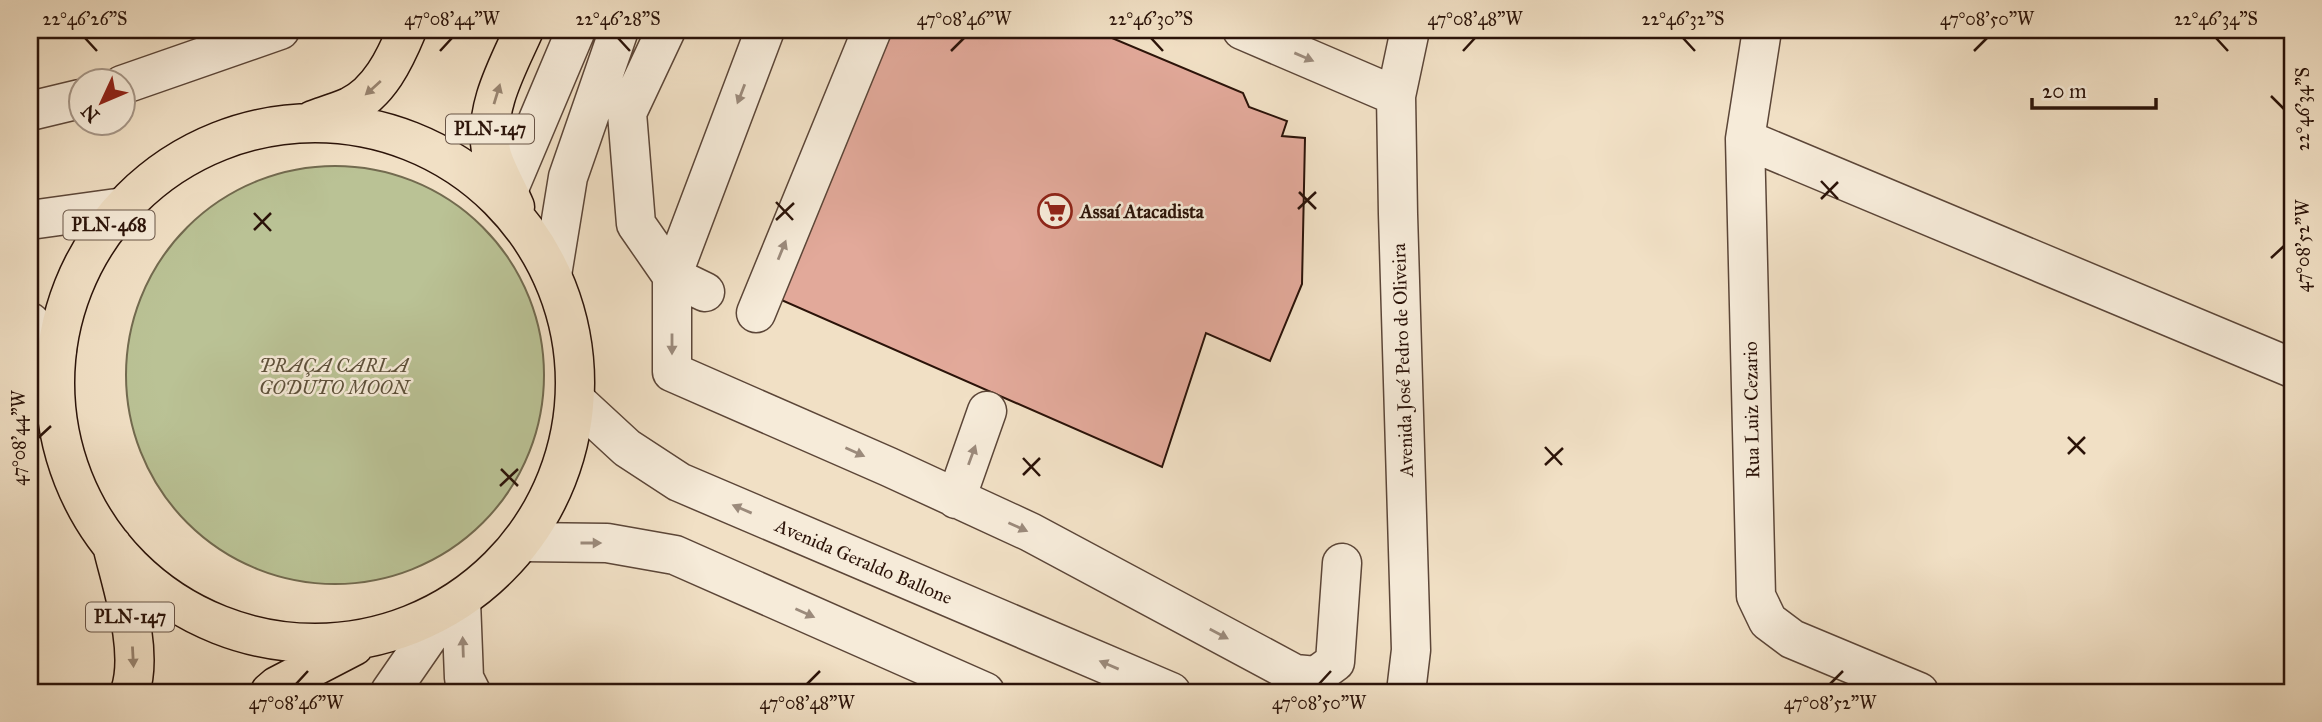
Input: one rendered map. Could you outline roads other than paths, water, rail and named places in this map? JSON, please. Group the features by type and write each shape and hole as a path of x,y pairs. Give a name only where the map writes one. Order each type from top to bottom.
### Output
{"main road":[{"path":"305,123 352,106 380,82 396,56 407,30"},
{"name":"PLN-147","path":"523,228 491,153 489,119 499,86 524,30"},
{"name":"PLN-468","path":"305,123 347,125 388,134 427,149 464,170 496,197 523,228 552,275 571,336 575,400 567,451 550,499 523,542 494,574 454,605 409,627 369,639 328,644 286,642 246,634 207,620 171,599 139,573 111,542 88,509 71,471 58,417 56,390 57,349 66,310 79,273 99,237 124,206 176,163 206,147 238,134 305,123"},
{"name":"PLN-147","path":"111,542 131,623 134,679 130,692"},
{"path":"270,692 369,639"}],"street":[{"path":"136,80 280,30"},
{"path":"508,191 576,30"},
{"path":"552,275 568,177 619,30"},
{"path":"666,30 627,113 636,224 689,284"},
{"path":"765,30 689,284 672,372 1030,532 1295,674 1316,676 1335,662 1342,563"},
{"path":"756,313 870,30"},
{"path":"1241,30 1396,96"},
{"name":"Avenida José Pedro de Oliveira","path":"1406,692 1411,650 1396,96 1410,30"},
{"name":"Rua Luiz Cezario","path":"1762,30 1745,139 1756,596 1768,621 1792,639 1919,692"},
{"path":"30,111 66,102"},
{"path":"1745,139 2292,368"},
{"path":"30,220 124,206"},
{"path":"30,322 57,349"},
{"name":"Avenida Geraldo Ballone","path":"575,400 627,448 679,482 1171,692"},
{"path":"956,499 987,411"},
{"path":"523,542 607,543 675,555 985,692"},
{"path":"390,692 454,605"},
{"path":"454,605 464,678 471,692"}],"place":[{"name":"Assaí Atacadista","path":"1055,211"}],"park label":[{"name":"PRAÇA CARLA GODUTO MOON","path":"334,376"}]}
